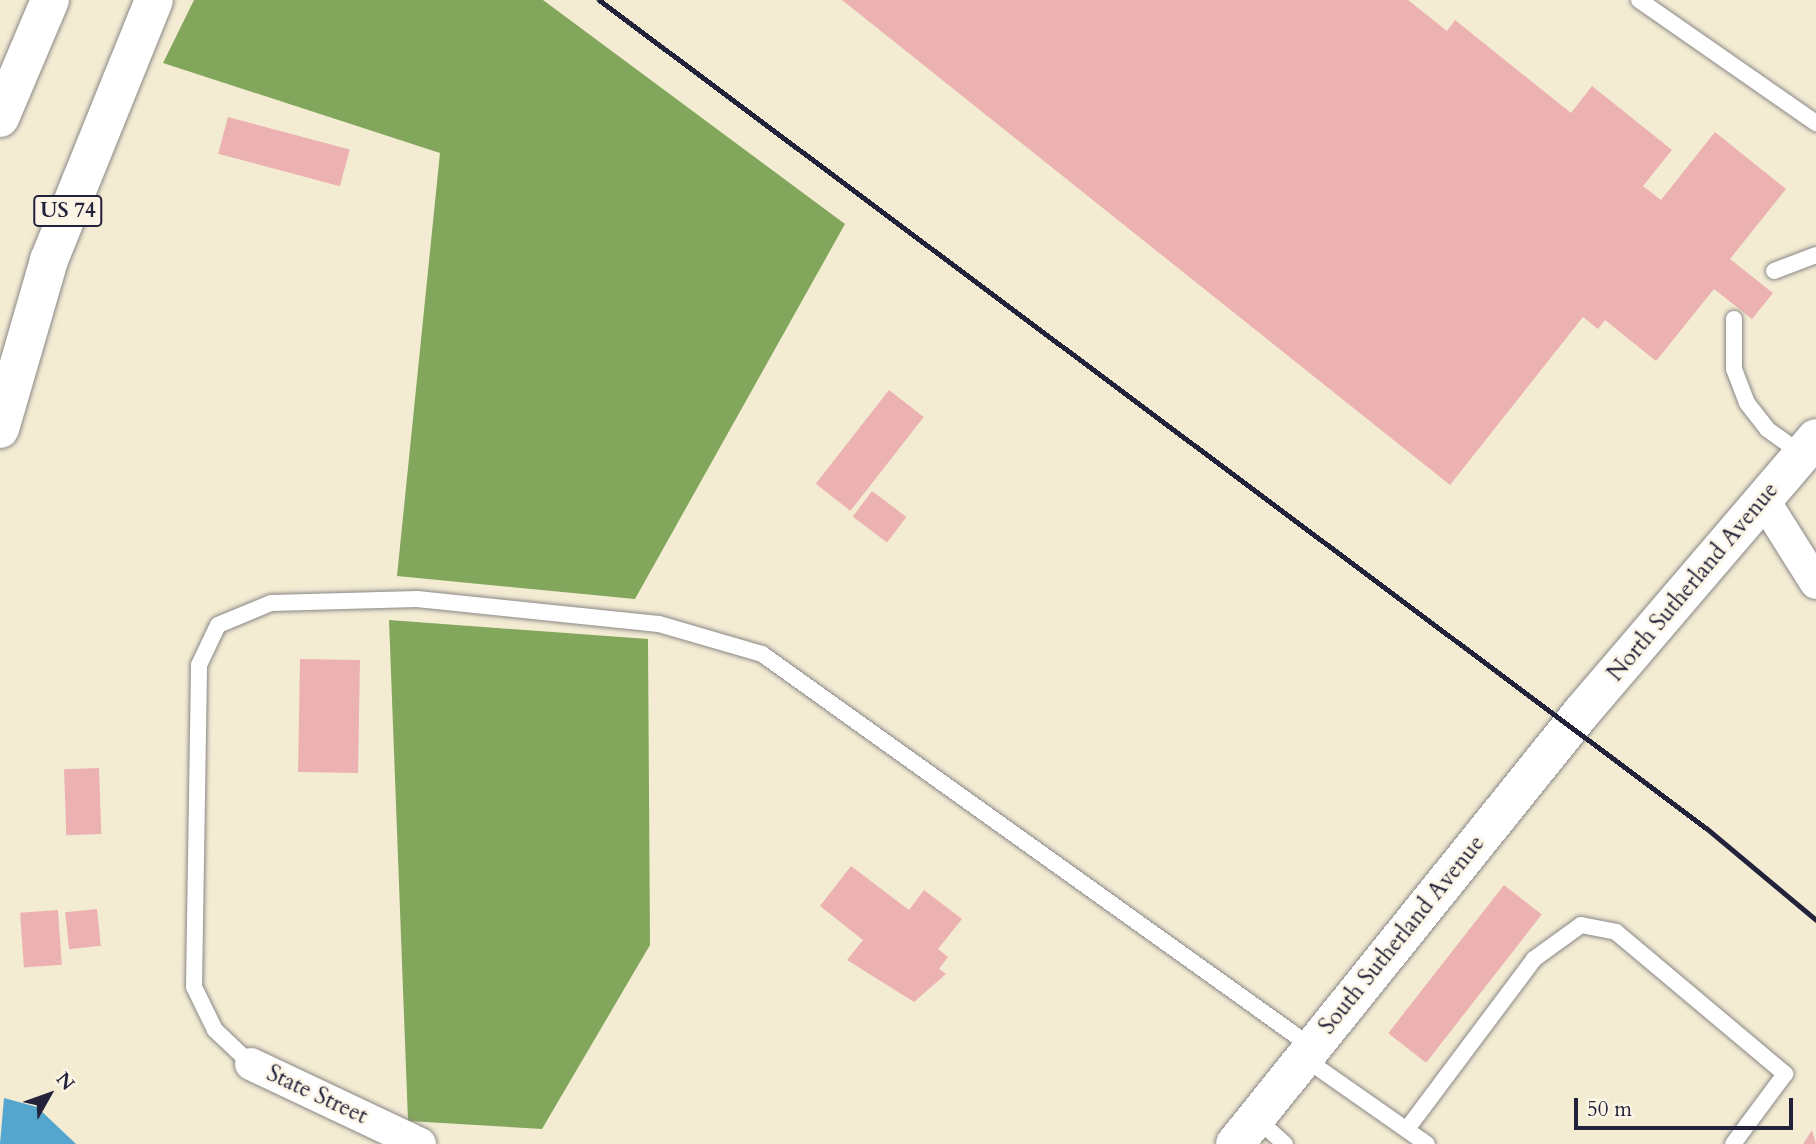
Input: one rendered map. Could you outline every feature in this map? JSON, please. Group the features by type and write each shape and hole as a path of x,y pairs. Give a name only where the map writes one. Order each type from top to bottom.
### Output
{"main road":[{"path":"0,118 50,0"},
{"name":"US 74","path":"0,429 49,260 154,0"},
{"name":"North Sutherland Avenue","path":"1572,728 1763,499 1811,452"},
{"name":"South Sutherland Avenue","path":"1246,1131 1572,728"}],"street":[{"path":"1763,499 1816,583"},
{"name":"State Street","path":"251,1064 420,1144"}],"lane":[{"path":"1639,0 1816,123"},
{"path":"1774,271 1816,255"},
{"path":"1734,319 1734,369 1747,403 1767,429 1811,452"},
{"path":"251,1064 215,1030 194,987 199,665 218,625 271,603 417,599 659,624 762,654 1308,1052 1427,1144"},
{"path":"1407,1129 1534,959 1581,925 1616,932 1785,1074 1733,1144"},
{"path":"1246,1131 1285,1144"}],"green space":[{"path":"194,0 543,0 845,224 635,599 397,576 440,153 163,63"},
{"path":"389,620 648,639 650,945 542,1129 408,1121"}],"water":[{"path":"4,1098 37,1107 76,1144 0,1144"}],"building":[{"path":"842,0 1408,0 1447,31 1455,20 1571,113 1592,86 1672,150 1643,186 1661,200 1715,132 1786,189 1730,259 1773,293 1752,319 1714,289 1656,361 1605,320 1598,329 1583,317 1450,485"},
{"path":"228,117 350,150 340,186 218,154"},
{"path":"889,390 924,417 850,511 816,484"},
{"path":"872,491 906,517 887,542 853,517"},
{"path":"300,659 360,660 358,773 298,772"},
{"path":"99,768 101,834 66,835 64,769"},
{"path":"851,866 909,910 924,890 962,919 938,949 948,957 939,969 946,974 914,1002 847,960 863,940 820,906"},
{"path":"1504,885 1542,915 1426,1063 1388,1033"},
{"path":"97,909 101,946 69,949 65,912"},
{"path":"58,910 62,965 24,968 20,913"},
{"path":"1812,1130 1816,1144 1803,1144"}],"railway":[{"path":"599,0 1706,828 1816,920"}]}
